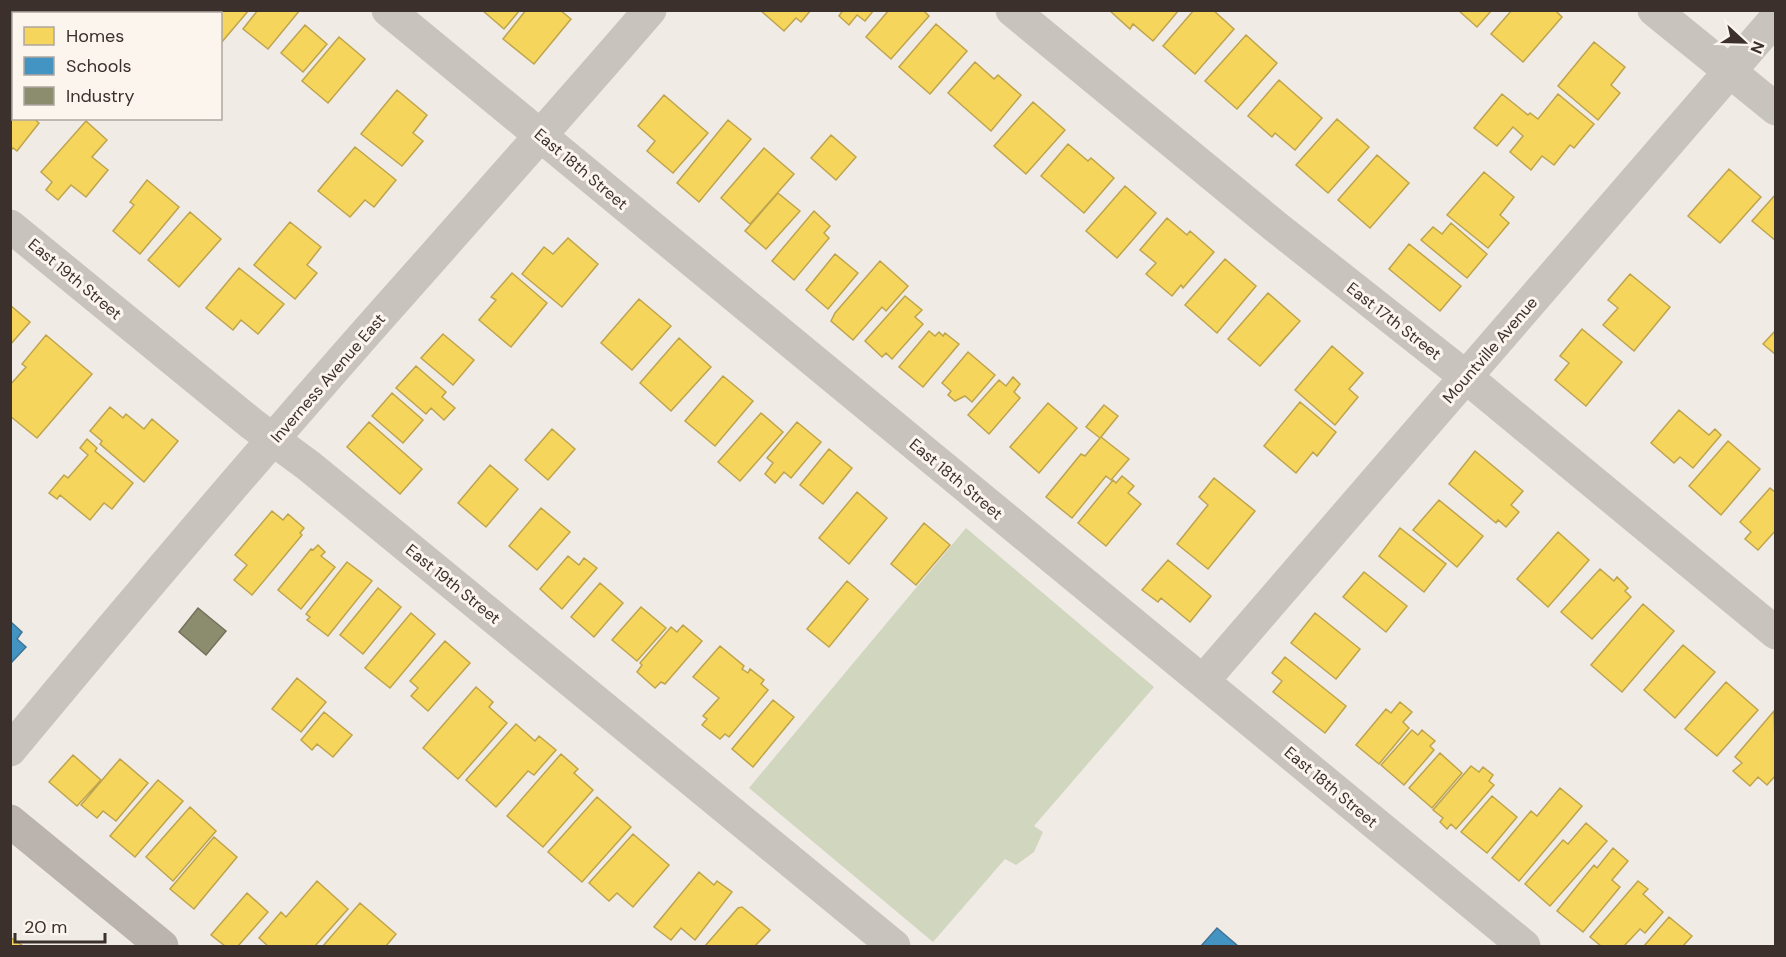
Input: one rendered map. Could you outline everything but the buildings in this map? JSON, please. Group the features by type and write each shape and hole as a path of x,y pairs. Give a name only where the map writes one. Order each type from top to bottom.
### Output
{"main road":[{"path":"10,821 162,946"}],"street":[{"name":"East 18th Street","path":"388,10 1524,946"},
{"name":"Inverness Avenue East","path":"10,750 273,441 650,10"},
{"name":"East 17th Street","path":"1012,10 1276,228 1466,377 1776,633"},
{"path":"1654,10 1776,109"},
{"name":"Mountville Avenue","path":"1203,681 1776,18"},
{"name":"East 19th Street","path":"10,226 273,441 309,466 894,946"}],"green space":[{"path":"966,528 1154,687 1034,826 1043,832 1034,852 1016,865 1005,859 933,942 749,788"}]}
